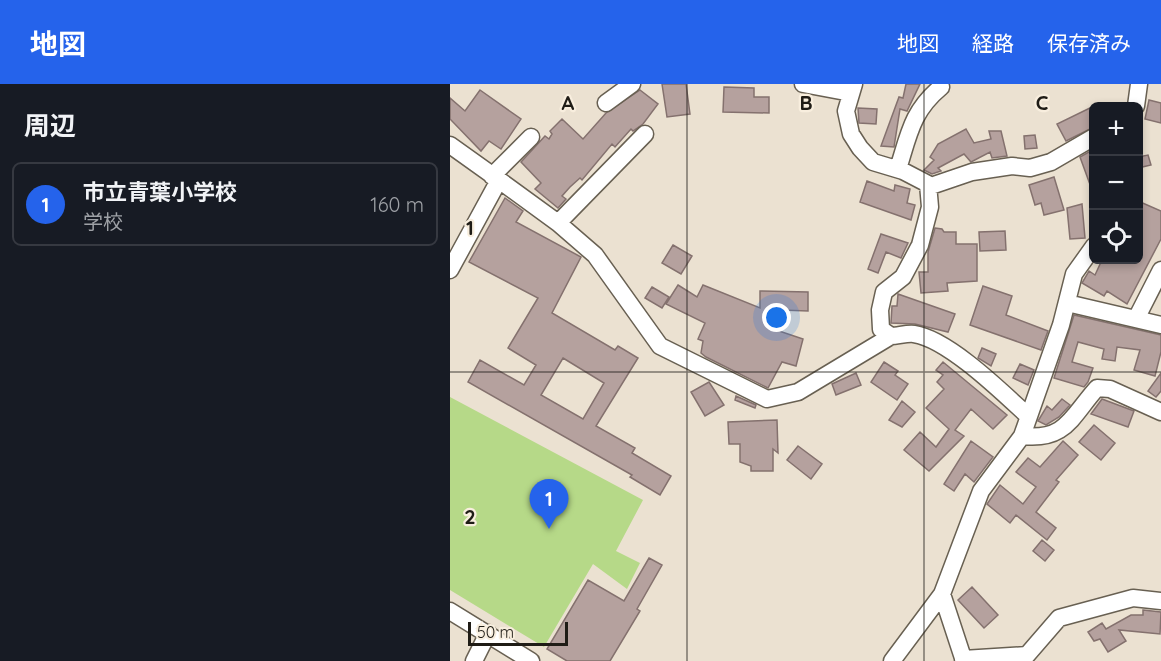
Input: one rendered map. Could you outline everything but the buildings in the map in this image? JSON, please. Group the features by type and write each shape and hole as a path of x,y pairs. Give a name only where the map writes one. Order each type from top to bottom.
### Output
{"street":[{"path":"606,103 632,84"},
{"path":"803,84 853,89 846,111 851,134 860,148 873,162 898,169 928,183 930,207 920,245 903,277 884,292 880,310 881,329 891,336"},
{"path":"1137,102 1139,84"},
{"path":"898,169 913,118 924,101 941,87"},
{"path":"558,223 645,134"},
{"path":"450,270 496,178 531,137"},
{"path":"928,188 972,172 1012,166 1030,168 1051,162 1089,140"},
{"path":"450,145 558,223 595,255 660,346 767,399 798,392 891,336 915,334 944,347 991,381 1028,415"},
{"path":"892,661 942,594 981,491 1022,436 1067,303 1074,274 1089,253"},
{"path":"1136,319 1161,270"},
{"path":"1067,303 1161,325"},
{"path":"1022,436 1042,438 1058,434 1097,388 1110,389 1161,412"},
{"path":"942,594 964,660 1027,655 1059,618 1133,598 1161,601"},
{"path":"450,611 531,661"},
{"path":"474,661 488,633"}],"green space":[{"path":"450,397 643,500 616,551 640,563 627,589 593,564 544,647 450,590"}],"place":[{"name":"市立青葉小学校","path":"549,529"}]}
